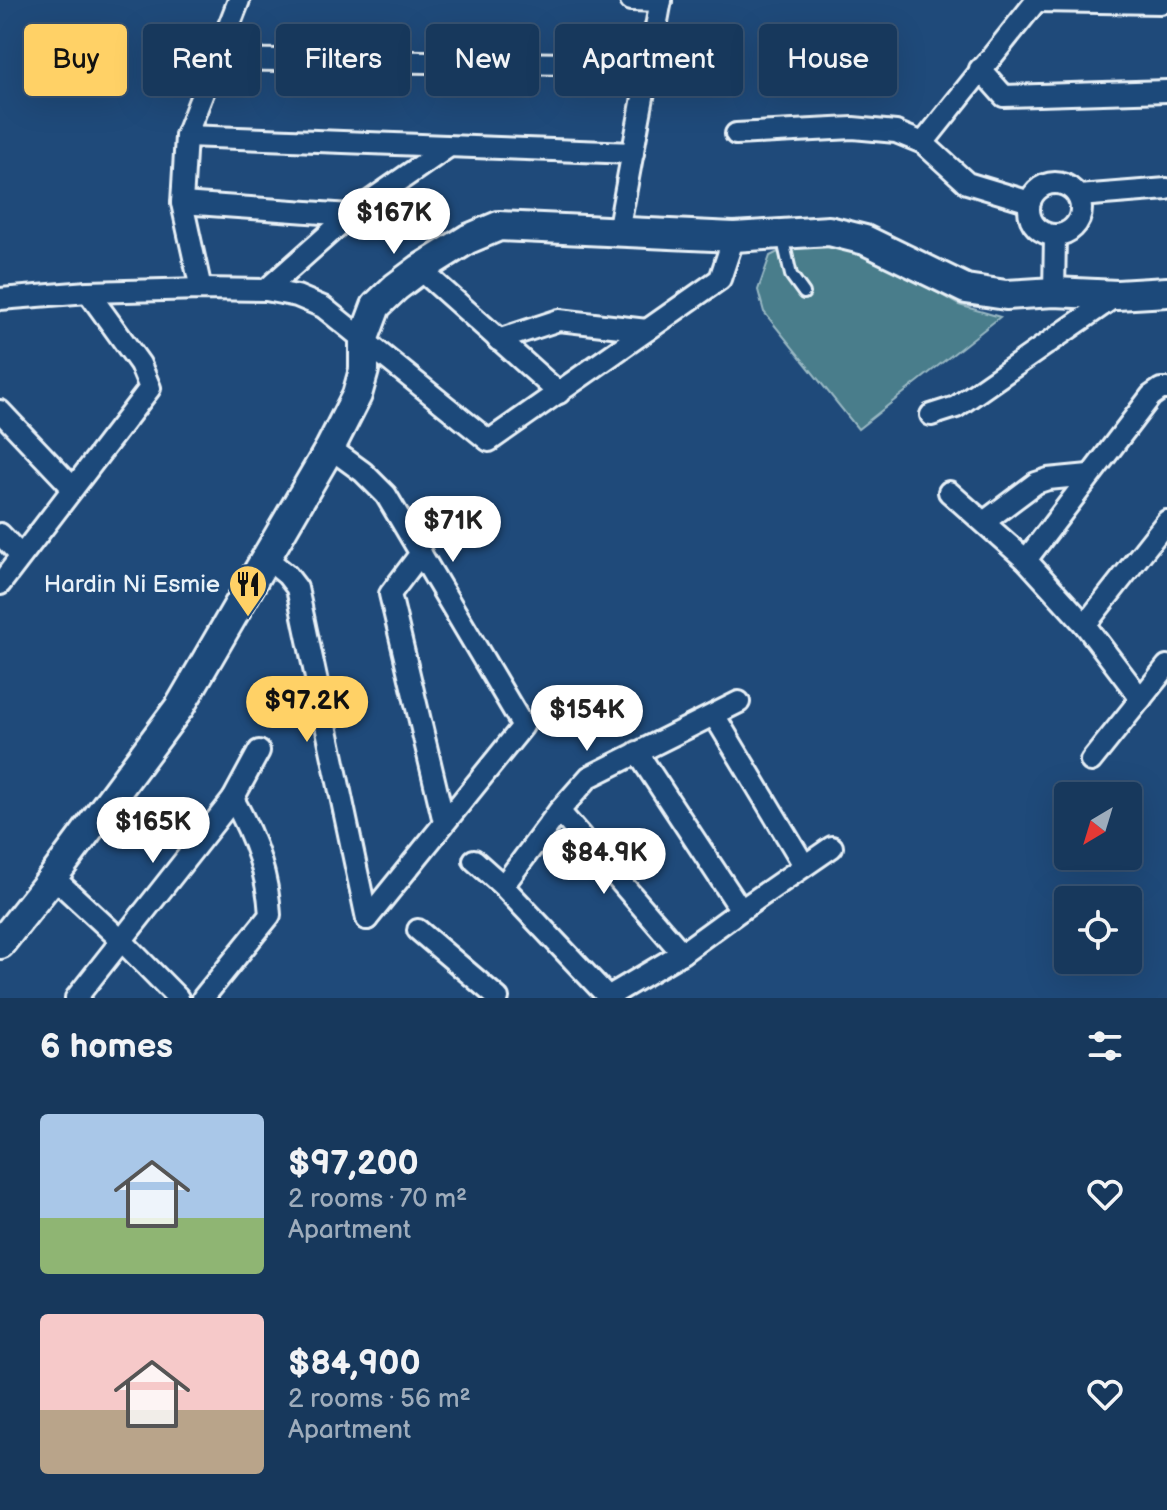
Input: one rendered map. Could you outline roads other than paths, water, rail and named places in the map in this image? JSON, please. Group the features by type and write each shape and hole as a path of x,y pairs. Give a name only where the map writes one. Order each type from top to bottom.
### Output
{"street":[{"path":"230,24 239,0"},
{"path":"631,0 661,0 657,24"},
{"path":"923,143 1037,0 1162,7"},
{"path":"260,60 555,64"},
{"path":"980,69 1004,96 1167,91"},
{"path":"201,289 182,203 186,136 202,96"},
{"path":"618,232 643,96"},
{"path":"736,134 853,128 896,132 923,143 967,183 1030,202"},
{"path":"186,136 633,153"},
{"path":"266,290 350,215 448,147"},
{"path":"1052,183 1067,185 1079,196 1082,214 1073,230 1055,236 1043,233 1034,225 1029,214 1030,202 1038,189 1052,183"},
{"path":"1079,196 1167,189"},
{"path":"182,203 350,215"},
{"path":"0,944 180,706 330,448 357,395 364,370 364,338 376,306 420,269 468,239 499,226 734,237 829,231 865,240 966,289 1006,295 1167,292"},
{"path":"1054,292 1055,236"},
{"path":"0,299 88,292 201,289 266,290 297,296 323,307 489,441 720,279 734,237"},
{"path":"420,269 559,393"},
{"path":"0,584 150,388 140,364 88,292"},
{"path":"931,415 956,407 1117,295"},
{"path":"498,340 559,320 647,330"},
{"path":"1026,560 1151,396 1161,389 1167,389"},
{"path":"0,411 73,488"},
{"path":"265,557 297,588 367,919 523,726 386,495 363,472 330,448"},
{"path":"984,522 1036,483 1089,475"},
{"path":"949,492 1026,560 1085,625 1141,699"},
{"path":"1085,625 1167,521"},
{"path":"0,534 21,556"},
{"path":"421,553 390,594 444,822"},
{"path":"1091,761 1167,666"},
{"path":"503,886 559,811 589,777 739,702"},
{"path":"714,715 804,865"},
{"path":"76,998 233,799 259,751"},
{"path":"637,752 741,910"},
{"path":"203,998 270,915 269,892 248,825 233,799"},
{"path":"559,811 682,953"},
{"path":"474,860 503,886 607,997 682,953 832,847"},
{"path":"53,877 178,998"},
{"path":"418,930 498,998"}],"lane":[{"path":"781,234 791,275 804,293"}],"place":[{"name":"Hardin Ni Esmie","path":"248,618"}]}
